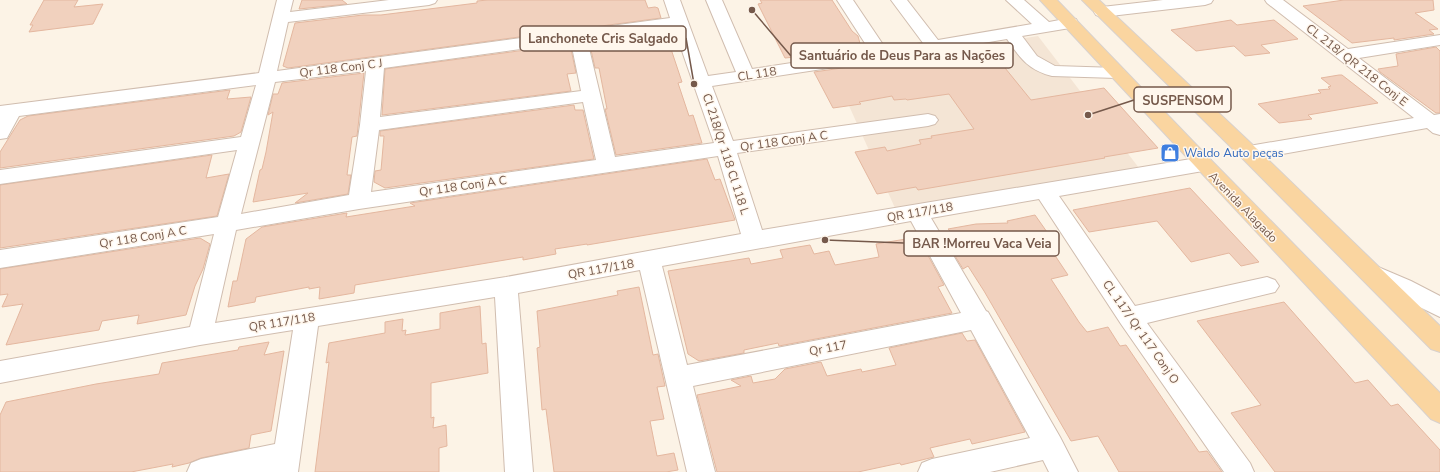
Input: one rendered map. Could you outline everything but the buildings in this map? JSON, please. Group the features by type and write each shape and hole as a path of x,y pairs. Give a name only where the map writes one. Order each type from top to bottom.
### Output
{"main road":[{"path":"1058,11 1081,16 1096,6 1249,153 1440,342"},
{"name":"Avenida Alagado","path":"1058,11 1202,164 1440,411"},
{"path":"1090,44 1091,38 1100,32 1116,34 1129,39"}],"street":[{"path":"200,335 227,224 267,77 282,9 429,0"},
{"name":"Cl 218/Qr 118 Cl 118 L","path":"672,0 703,82 726,149 754,240"},
{"path":"714,0 746,75"},
{"path":"846,0 882,55"},
{"path":"899,0 934,46"},
{"path":"1014,0 1046,28"},
{"path":"1096,6 1205,0"},
{"name":"CL 218/ QR 218 Conj E","path":"1276,0 1344,55 1437,123"},
{"name":"CL 118","path":"703,82 1046,28 1058,11"},
{"name":"Qr 118 Conj C J","path":"7,111 376,64 681,22"},
{"path":"1011,34 1031,60 1052,71 1117,72"},
{"path":"578,36 607,165"},
{"path":"1344,55 1440,40"},
{"path":"359,201 370,125 376,64"},
{"path":"370,125 591,95"},
{"path":"0,133 7,111"},
{"name":"Qr 118 Conj A C","path":"0,259 227,224 359,201 928,120"},
{"path":"1249,153 1437,123"},
{"path":"0,178 249,142"},
{"name":"QR 117/118","path":"0,372 200,335 506,286 754,240 1202,164"},
{"name":"CL 117/ Qr 117 Conj O","path":"1044,190 1129,317 1240,472"},
{"path":"917,212 979,319 1064,472"},
{"path":"649,260 701,472"},
{"path":"1371,273 1403,287 1440,307"},
{"path":"506,286 519,472"},
{"path":"1129,317 1267,286"},
{"path":"201,472 285,463 307,319"},
{"name":"Qr 117","path":"678,378 979,319"},
{"path":"932,472 1050,446"}],"shaded area":[{"path":"1038,36 1139,168 895,208 832,68"}],"place":[{"name":"Santuário de Deus Para as Nações","path":"752,10"},
{"name":"Lanchonete Cris Salgado","path":"694,84"},
{"name":"SUSPENSOM","path":"1088,115"},
{"name":"Waldo Auto peças","path":"1170,153"},
{"name":"BAR !Morreu Vaca Veia","path":"825,240"}]}
